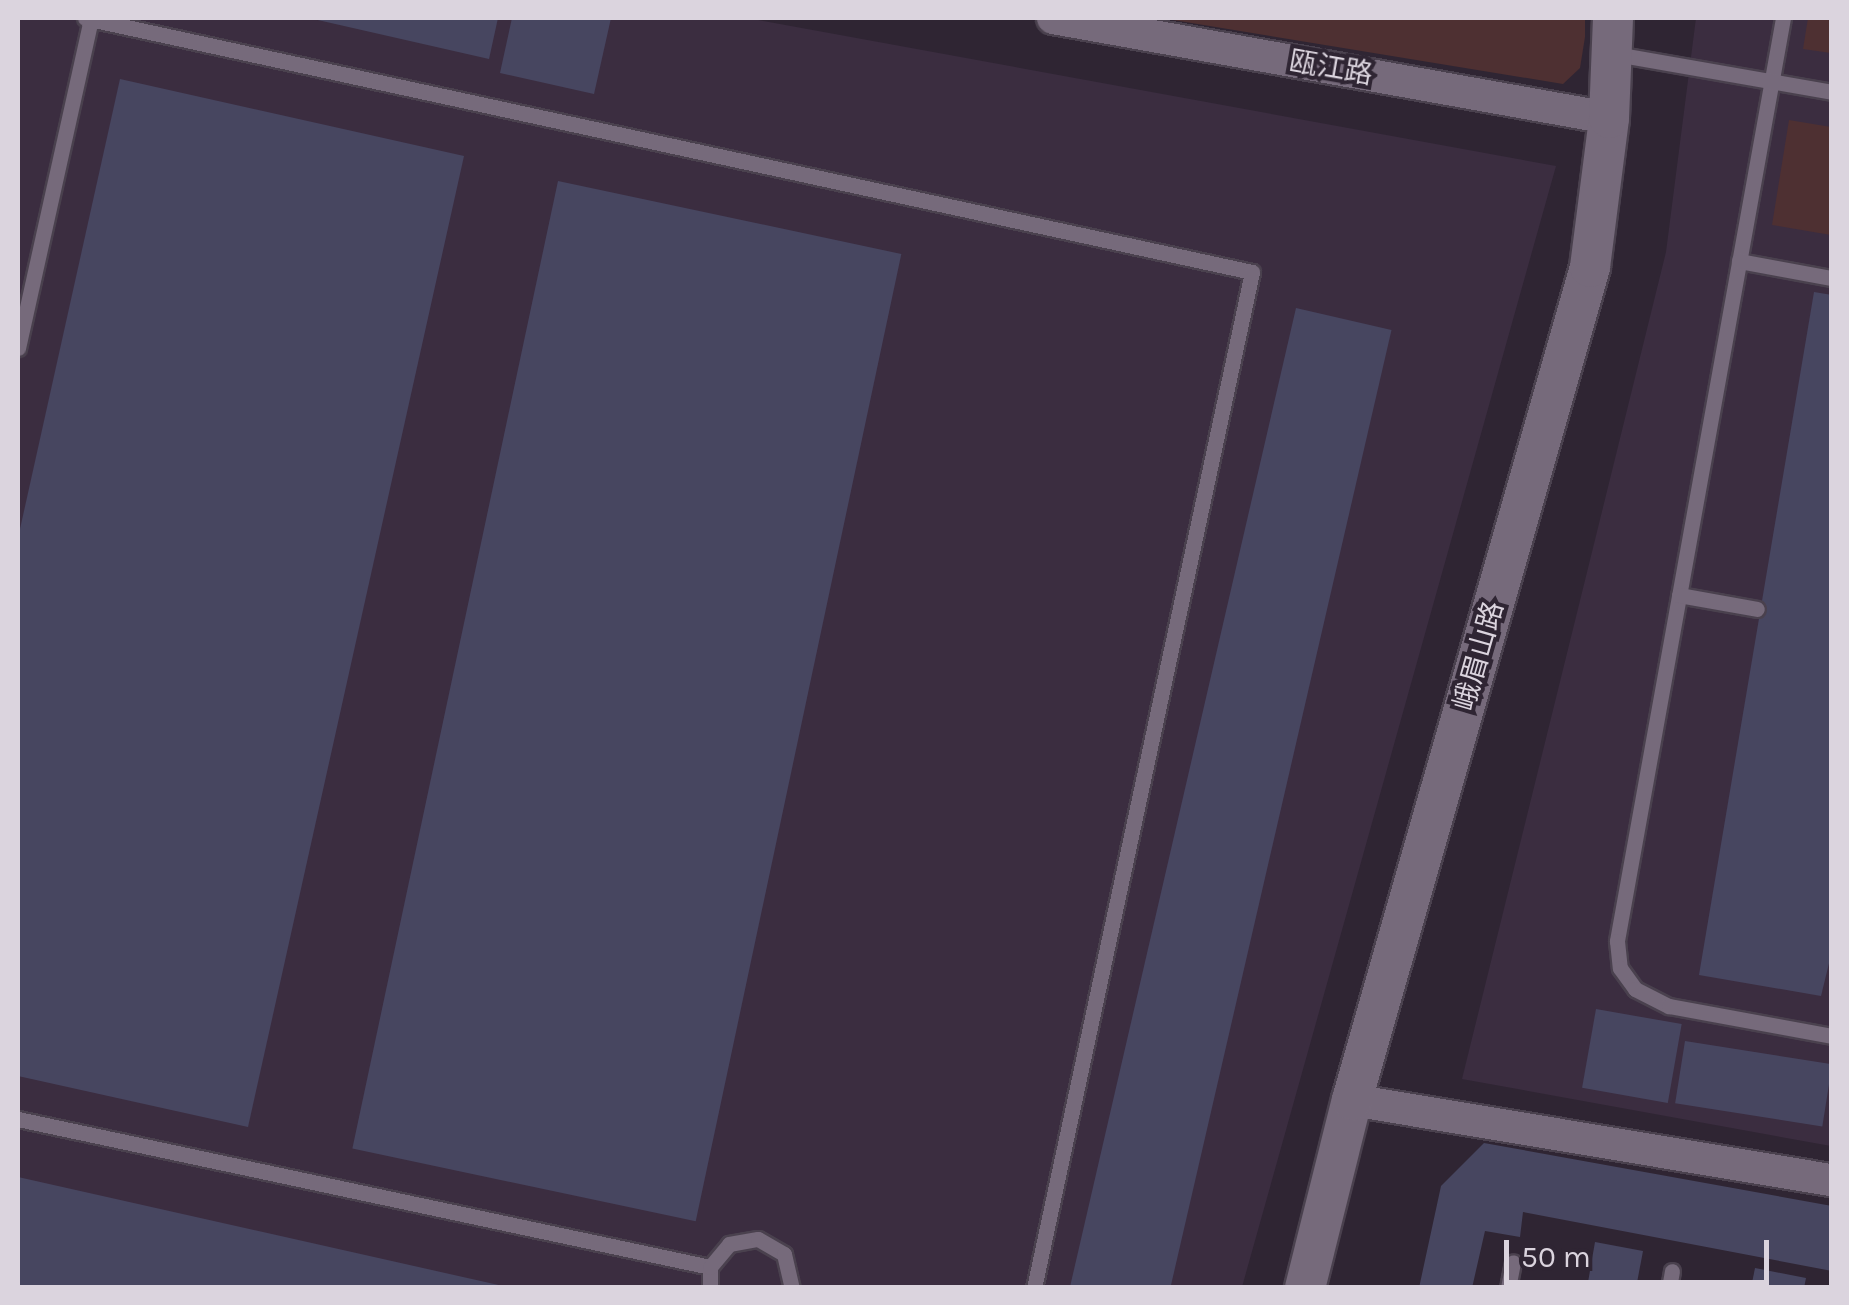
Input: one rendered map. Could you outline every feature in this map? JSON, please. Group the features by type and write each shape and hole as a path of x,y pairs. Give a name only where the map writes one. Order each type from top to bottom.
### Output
{"street":[{"name":"瓯江路","path":"1053,18 1610,118"},
{"name":"峨眉山路","path":"1305,1288 1352,1100 1590,267 1610,118 1612,35"},
{"path":"1352,1100 1832,1180"}],"lane":[{"path":"18,348 88,18 1252,272 1034,1288"},
{"path":"1784,18 1617,941 1620,968 1634,989 1669,1006 1832,1036"},
{"path":"1612,35 1772,82 1832,92"},
{"path":"1739,261 1832,278"},
{"path":"1679,595 1758,609"},
{"path":"18,1119 710,1267"},
{"path":"710,1288 710,1267 729,1244 758,1239 784,1254 792,1288"},
{"path":"1508,1288 1513,1262"}],"shaded area":[{"path":"18,18 747,18 1556,166 1242,1287 18,1287"},
{"path":"1161,18 1585,18 1585,37 1580,68 1563,84"},
{"path":"1696,18 1831,18 1831,1146 1462,1079 1666,252"},
{"path":"1808,18 1831,18 1831,53 1803,49"},
{"path":"1789,120 1831,127 1831,235 1772,225"}],"building":[{"path":"309,18 498,18 489,59"},
{"path":"512,18 611,18 594,94 500,73"},
{"path":"120,79 464,156 248,1127 18,1076 18,538"},
{"path":"558,181 901,254 696,1221 352,1148"},
{"path":"1814,292 1832,295 1832,951 1821,996 1699,975"},
{"path":"1296,308 1391,330 1170,1288 1070,1286"},
{"path":"1596,1009 1682,1024 1668,1103 1582,1088"},
{"path":"1685,1041 1832,1064 1822,1127 1675,1103"},
{"path":"1484,1143 1832,1206 1832,1271 1523,1212 1520,1237 1485,1231 1472,1288 1419,1288 1441,1186"},
{"path":"18,1177 503,1286 503,1288 18,1288"},
{"path":"1595,1242 1643,1251 1636,1288 1587,1288"},
{"path":"1755,1268 1806,1278 1804,1288 1751,1288"}]}
